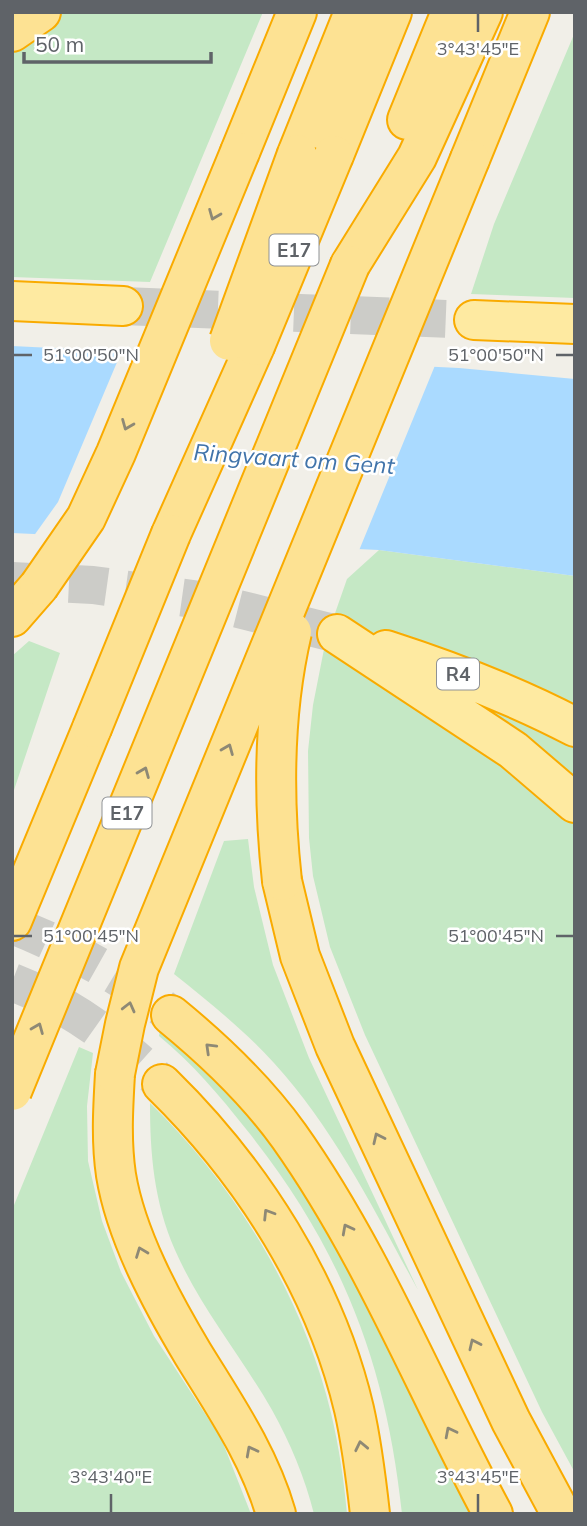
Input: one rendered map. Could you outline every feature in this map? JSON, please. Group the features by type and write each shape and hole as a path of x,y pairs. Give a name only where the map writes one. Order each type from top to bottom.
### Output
{"highway":[{"path":"12,32 41,12"},
{"path":"12,617 39,586 86,518 116,453 297,12"},
{"name":"E17","path":"316,154 354,12"},
{"name":"E17","path":"12,921 171,534 229,341 316,154 392,12"},
{"name":"E17","path":"405,157 451,12"},
{"name":"E17","path":"12,1091 350,265 483,12"},
{"path":"276,1514 255,1458 150,1276 129,1222 117,1177 112,1128 115,1074 139,968 530,12"},
{"path":"12,301 123,306"},
{"path":"474,320 575,324"},
{"path":"319,526 287,654 276,750 277,840 282,881 300,956 335,1046 511,1421 561,1514"},
{"name":"R4","path":"575,726 456,673 337,634 513,750 575,803"},
{"path":"171,1015 206,1043 249,1087 288,1135 328,1196 388,1306 493,1514"},
{"path":"162,1084 189,1110 261,1202 291,1250 316,1300 337,1353 353,1407 365,1462 370,1514"}],"green space":[{"path":"12,12 263,12 150,282 12,277"},
{"path":"575,32 575,298 471,294 494,224"},
{"path":"379,550 575,576 575,1473 542,1412 365,1035 330,947 313,876 309,838 308,751 313,705 326,639 347,579"},
{"path":"29,641 60,653 12,796 12,656"},
{"path":"248,839 254,887 273,965 309,1058 418,1290 353,1172 296,1089 251,1039 174,974 224,841"},
{"path":"160,1030 191,1056 233,1098 293,1173 362,1298 472,1514 402,1514 395,1459 371,1357 333,1264 309,1219 280,1174 216,1092 159,1036"},
{"path":"79,1047 93,1053 87,1106 88,1161 102,1221 121,1272 154,1336 221,1438 251,1514 12,1514 12,1210"},
{"path":"150,1103 211,1170 238,1207 284,1286 319,1370 331,1413 347,1514 314,1514 302,1474 279,1422 185,1271 168,1232 158,1196 152,1159"}],"water":[{"name":"Ringvaart om Gent","path":"12,346 459,368 575,379 575,576 379,550 12,533"}],"pier":[{"path":"123,348 436,363 358,553 33,537 58,502"}],"tunnel":[{"path":"123,306 474,320"},
{"path":"12,581 93,585 207,601 337,634"},
{"path":"12,925 95,964 171,1015"},
{"path":"12,982 53,1001 92,1025 162,1084"}]}
